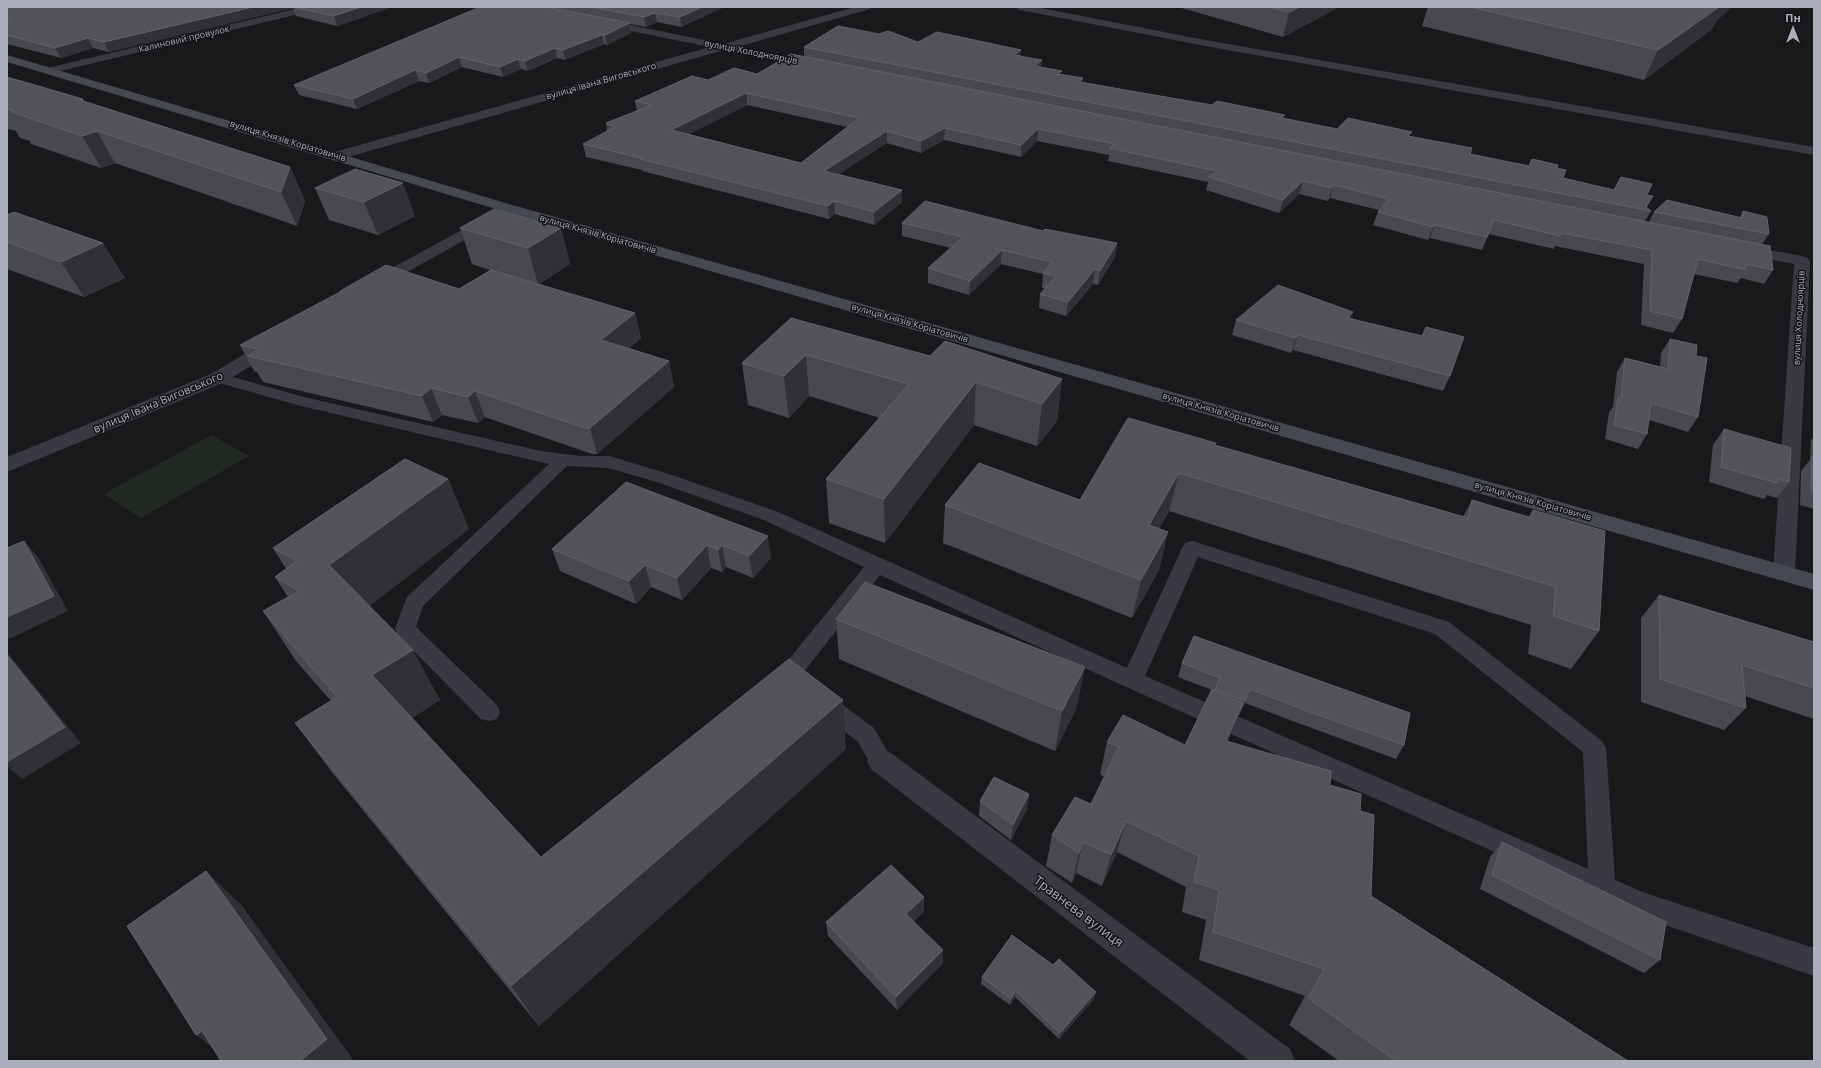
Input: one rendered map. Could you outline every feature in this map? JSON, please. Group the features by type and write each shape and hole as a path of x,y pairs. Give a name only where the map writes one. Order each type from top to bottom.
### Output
{"main road":[{"name":"вулиця Князів Коріатовичів","path":"7,58 52,70 511,209 1814,582"}],"street":[{"name":"Калиновий провулок","path":"52,70 316,7"},
{"name":"вулиця Івана Виговського","path":"336,156 866,7"},
{"path":"1020,7 1200,42 1814,151"},
{"name":"вулиця Холодноярців","path":"585,19 824,67"},
{"path":"362,291 511,209"},
{"name":"вулиця Холодноярців","path":"1732,248 1802,262 1784,573"},
{"name":"вулиця Івана Виговського","path":"7,464 218,378 289,334"},
{"name":"Травнева вулиця","path":"881,761 1278,1061"}],"lane":[{"path":"218,378 301,401 541,457 563,460 609,462 663,478 771,516 1132,680 1642,905 1814,962"},
{"path":"489,712 405,629 414,602 563,460"},
{"path":"1132,680 1192,548 1442,628 1594,748 1602,887"},
{"path":"771,690 789,675 877,564"},
{"path":"789,675 866,735 881,761"}],"shaded area":[{"path":"211,435 249,456 141,518 104,494"}],"building":[{"path":"7,7 253,7 104,42 88,38 55,48 7,35 7,22 10,21 7,20"},
{"path":"293,7 361,7 334,16"},
{"path":"480,7 546,7 630,23 605,35 563,50 555,48 525,61 518,59 500,67 459,57 426,73 415,70 353,99 294,85"},
{"path":"591,7 702,7 680,17 655,13 644,17"},
{"path":"1269,7 1300,7 1289,12"},
{"path":"1470,7 1719,7 1658,50"},
{"path":"838,26 879,34 888,31 918,42 937,32 1021,50 1014,55 1042,60 1035,66 1062,71 1058,74 1083,78 1079,82 1212,105 1217,101 1285,115 1282,118 1337,129 1348,118 1412,132 1408,136 1472,148 1470,154 1529,166 1532,159 1558,165 1557,168 1566,170 1563,178 1614,190 1621,177 1652,184 1647,195 1653,196 1646,207 1651,211 804,47"},
{"path":"791,54 1770,246 1773,270 1746,264 1746,270 1698,259 1682,319 1650,311 1652,250 1561,233 1560,236 1494,220 1487,237 1435,225 1433,227 1378,212 1389,199 1334,185 1332,188 1303,181 1283,200 1209,177 1217,171 1109,148 1115,144 1038,129 1021,145 945,128 921,141 887,131 824,171 902,190 874,212 834,201 828,206 583,144 615,127 606,123 652,105 635,101 692,76 708,80 734,68 757,74","holes":["746,93 859,118 801,163 671,130"]},
{"path":"7,77 83,99 80,100 290,167 281,192 97,131 82,136 12,112 14,111 7,109"},
{"path":"355,169 403,183 364,202 315,188"},
{"path":"1667,200 1742,218 1743,211 1767,217 1769,234 1654,212"},
{"path":"925,201 1043,231 1045,229 1117,243 1100,271 1095,269 1068,302 1040,294 1056,276 1043,273 1052,262 1002,250 970,281 928,268 963,237 902,223"},
{"path":"494,209 561,228 528,248 460,228"},
{"path":"14,212 103,243 61,262 7,242 7,215"},
{"path":"386,265 459,289 491,270 635,313 601,340 669,361 590,428 585,428 475,391 468,397 431,388 422,396 248,356 258,349 240,345 342,291 340,291"},
{"path":"1278,285 1353,312 1348,318 1422,336 1426,327 1464,337 1450,376 1298,335 1296,338 1236,320"},
{"path":"791,318 930,356 945,341 1062,379 1042,404 976,382 884,499 826,479 909,384 806,355 784,376 742,363"},
{"path":"1670,339 1697,345 1696,356 1707,358 1698,417 1651,403 1647,434 1614,425 1618,398 1621,398 1625,358 1668,369"},
{"path":"1128,418 1216,443 1215,445 1468,518 1472,500 1532,518 1533,510 1605,531 1599,631 1553,616 1556,587 1179,473 1149,525 1168,532 1141,580 945,505 979,463 1080,500"},
{"path":"1724,429 1791,448 1789,482 1777,479 1777,483 1721,467"},
{"path":"1812,457 1814,458 1814,492 1811,491"},
{"path":"405,459 448,479 329,565 413,650 372,675 541,857 789,659 843,700 511,986 295,723 337,697 263,611 299,591 275,577 297,561 273,548"},
{"path":"626,482 768,536 749,556 722,545 718,550 707,545 677,578 645,565 629,581 552,549"},
{"path":"24,541 54,596 7,617 7,548"},
{"path":"865,582 1085,667 1062,711 836,619"},
{"path":"1659,595 1814,642 1814,688 1742,665 1746,708 1660,679"},
{"path":"1194,636 1410,713 1404,745 1315,714 1250,689 1245,701 1215,689 1220,678 1182,663"},
{"path":"7,655 65,727 7,762"},
{"path":"1212,689 1243,703 1226,741 1331,771 1330,785 1361,794 1360,811 1374,815 1371,896 1628,1061 1396,1061 1308,998 1324,969 1213,932 1219,890 1194,882 1199,856 1126,821 1111,855 1083,842 1079,853 1052,835 1075,797 1091,804 1119,747 1107,742 1123,715 1185,745"},
{"path":"994,777 1029,794 1013,825 980,801"},
{"path":"1502,842 1666,922 1660,960 1492,875"},
{"path":"891,865 924,897 906,914 943,950 896,997 826,922"},
{"path":"206,871 327,1039 300,1061 221,1061 202,1031 196,1035 127,926"},
{"path":"1012,935 1053,965 1059,959 1096,992 1060,1033 1016,991 1011,999 982,977"}]}
